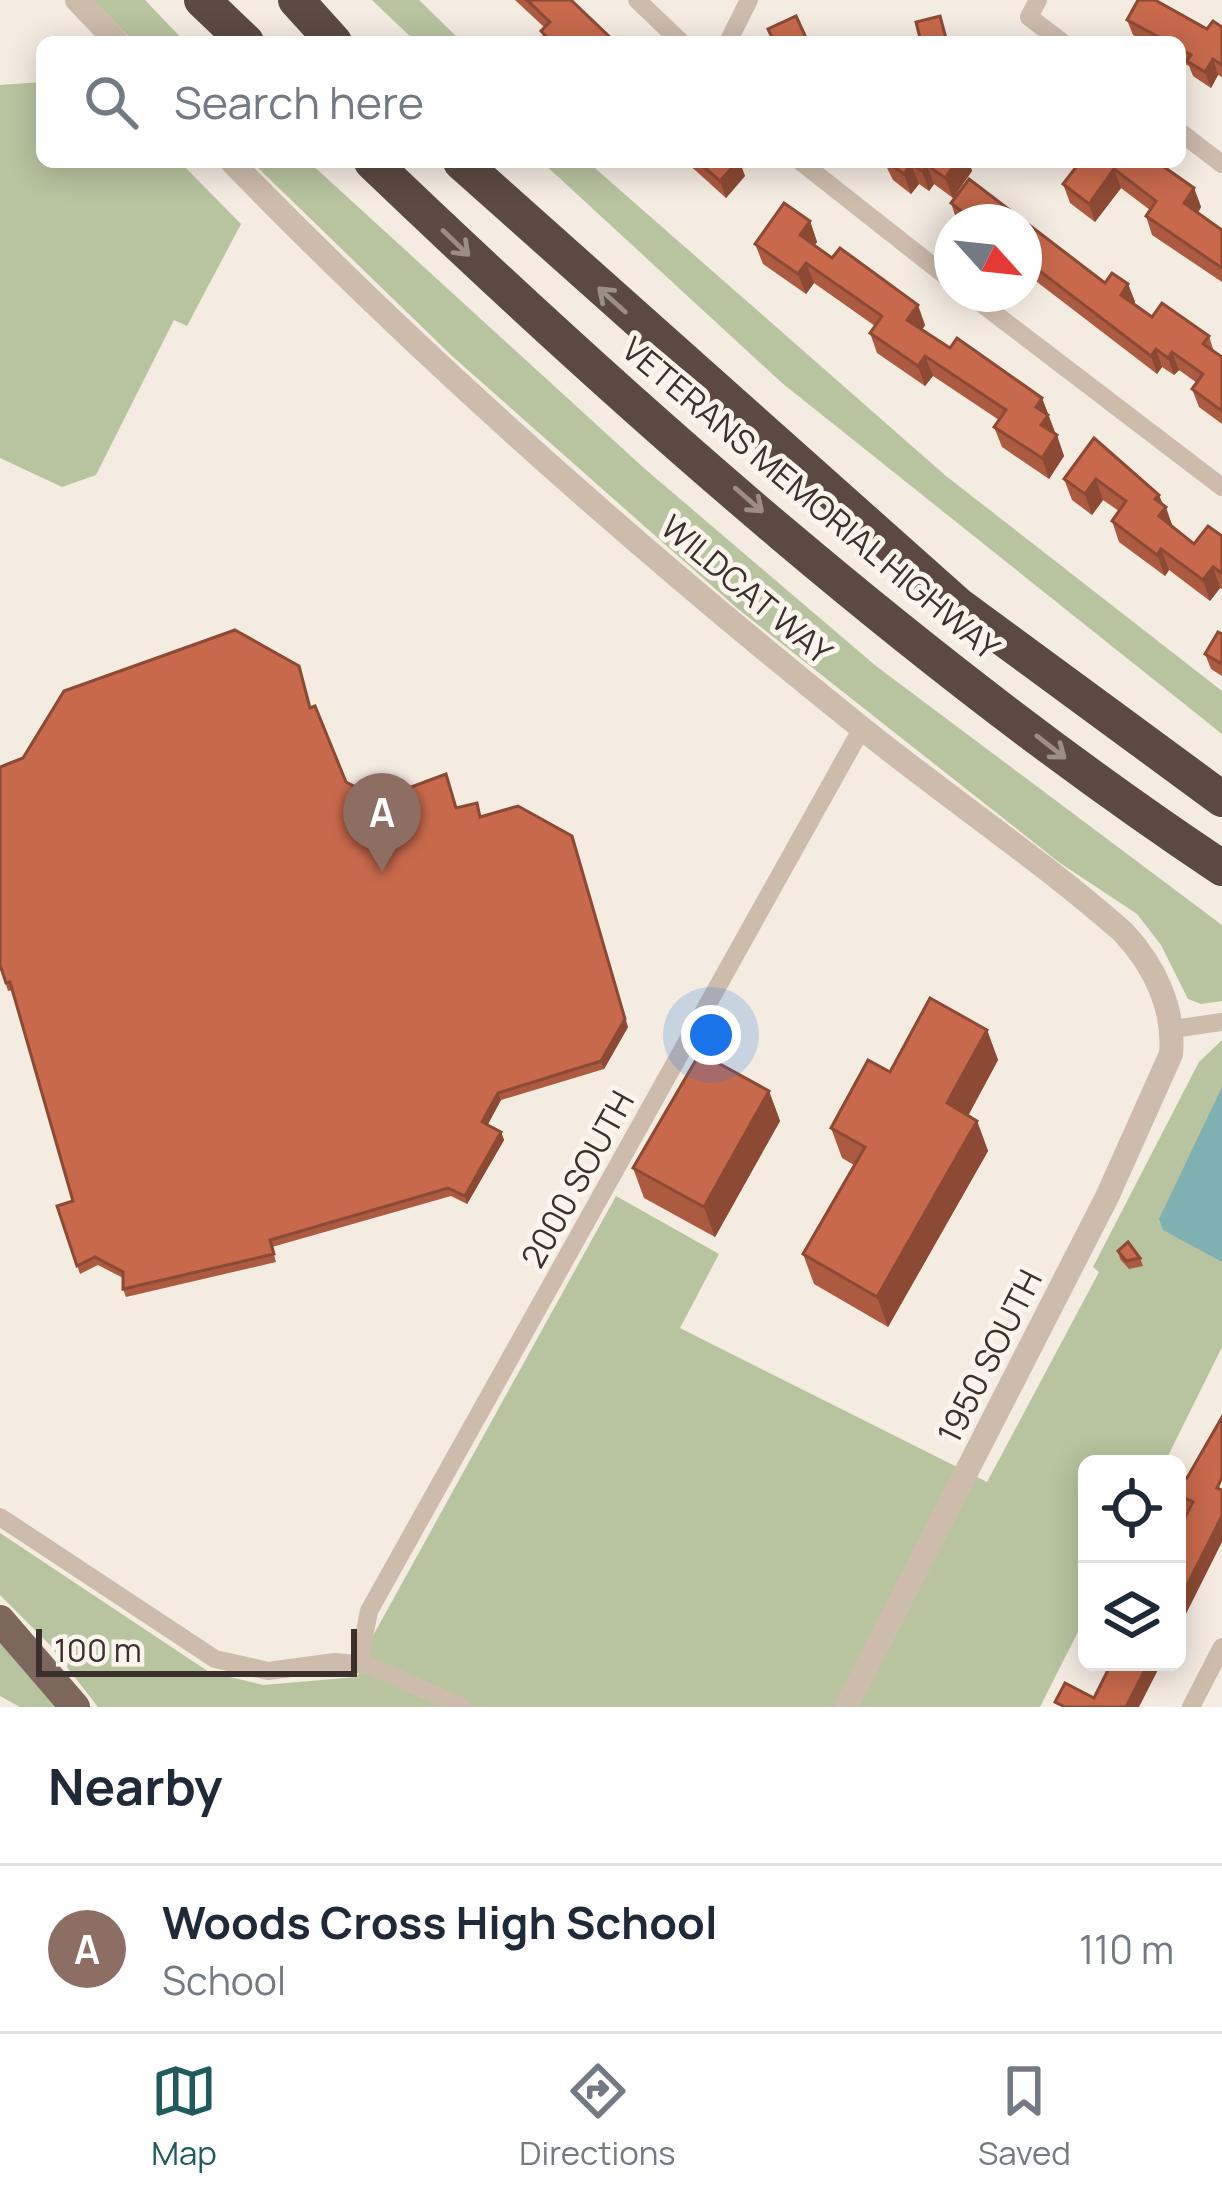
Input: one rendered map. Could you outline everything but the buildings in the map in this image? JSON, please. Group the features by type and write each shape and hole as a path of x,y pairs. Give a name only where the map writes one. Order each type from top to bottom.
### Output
{"highway":[{"path":"202,0 240,36"},
{"path":"296,0 329,36"},
{"name":"VETERANS MEMORIAL HIGHWAY","path":"377,168 495,280 871,606 1117,798 1222,868"},
{"name":"VETERANS MEMORIAL HIGHWAY","path":"468,168 958,605 1222,800"}],"main road":[{"path":"0,1620 70,1701"}],"street":[{"path":"77,0 111,36"},
{"path":"637,0 675,36"},
{"path":"731,36 749,0"},
{"path":"1033,9 1057,36"},
{"path":"1186,137 1222,164"},
{"name":"WILDCAT WAY","path":"238,168 531,447 862,728 1124,932 1150,966 1173,1029"},
{"path":"809,168 934,267"},
{"path":"992,312 1222,488"},
{"name":"2000 SOUTH","path":"359,1663 369,1612 862,728"},
{"path":"1173,1029 1222,1022"},
{"name":"1950 SOUTH","path":"846,1707 1107,1197 1171,1054 1173,1029"},
{"path":"0,1516 215,1659 268,1671 359,1663 397,1674 462,1707"},
{"path":"1191,1707 1214,1682 1222,1647"}],"green space":[{"path":"93,0 145,0 179,36 128,36"},
{"path":"372,0 419,0 456,36 410,36"},
{"path":"36,82 36,168 186,168 241,224 187,326 174,320 96,475 62,487 0,458 0,85"},
{"path":"258,168 316,168 645,469 876,666 1222,925 1222,1001 1201,1004 1188,999 1161,945 1137,914 1060,863 738,609 451,355"},
{"path":"549,168 595,168 946,476 1222,691 1222,734 782,383"},
{"path":"1222,1040 1222,1347 1168,1455 1078,1455 1078,1632 1040,1707 98,1707 49,1644 0,1595 0,1533 209,1672 263,1685 357,1677 374,1634 616,1196 719,1254 680,1328 987,1482 1099,1272 1093,1267 1199,1062"},
{"path":"0,1633 58,1707 20,1707 0,1696"}],"water":[{"path":"1222,1087 1222,1262 1163,1230 1159,1219"}],"place":[{"name":"Woods Cross High School","path":"382,872"}]}
